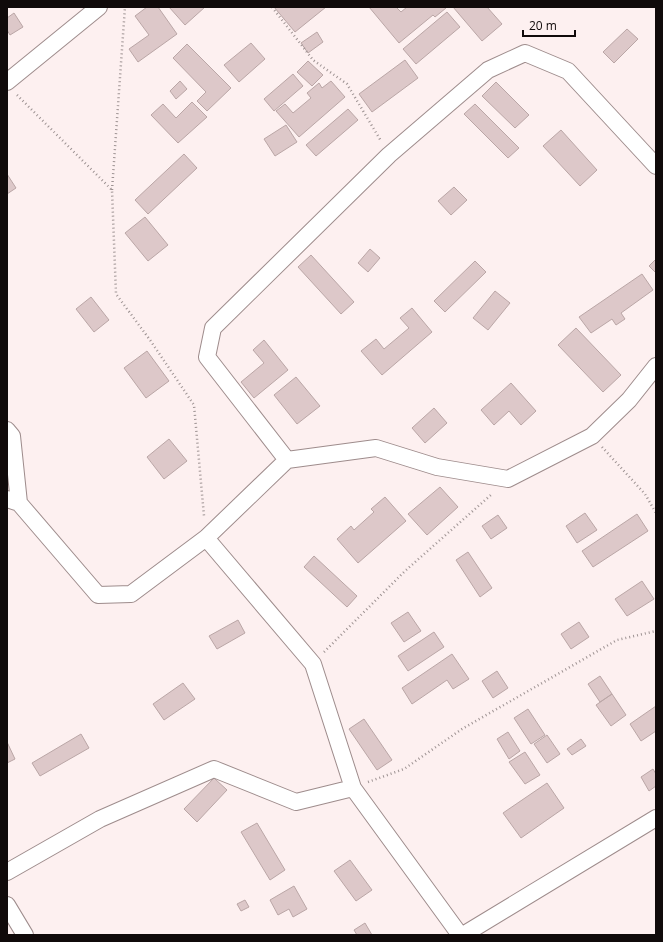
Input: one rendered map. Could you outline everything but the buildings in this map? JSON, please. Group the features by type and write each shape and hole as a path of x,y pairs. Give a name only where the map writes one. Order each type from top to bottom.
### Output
{"street":[{"path":"10,86 99,7"},
{"path":"286,460 207,357 213,328 389,154 488,70 525,53 568,71 656,166"},
{"path":"7,430 12,436 13,501 98,595 131,594 206,538 286,460 376,448 437,467 508,479 592,436 630,400 656,366"},
{"path":"206,538 313,664 353,788 460,935"},
{"path":"7,872 100,819 214,769 296,802 353,788"},
{"path":"463,935 656,818"},
{"path":"7,905 24,935"}],"path":[{"path":"126,7 112,190 116,294 150,340 194,405 206,538"},
{"path":"272,7 313,60 347,84 389,154"},
{"path":"10,86 112,190"},
{"path":"592,436 645,494 656,513"},
{"path":"313,664 406,571 508,479"},
{"path":"353,788 404,769 462,729 616,640 656,631"}]}
